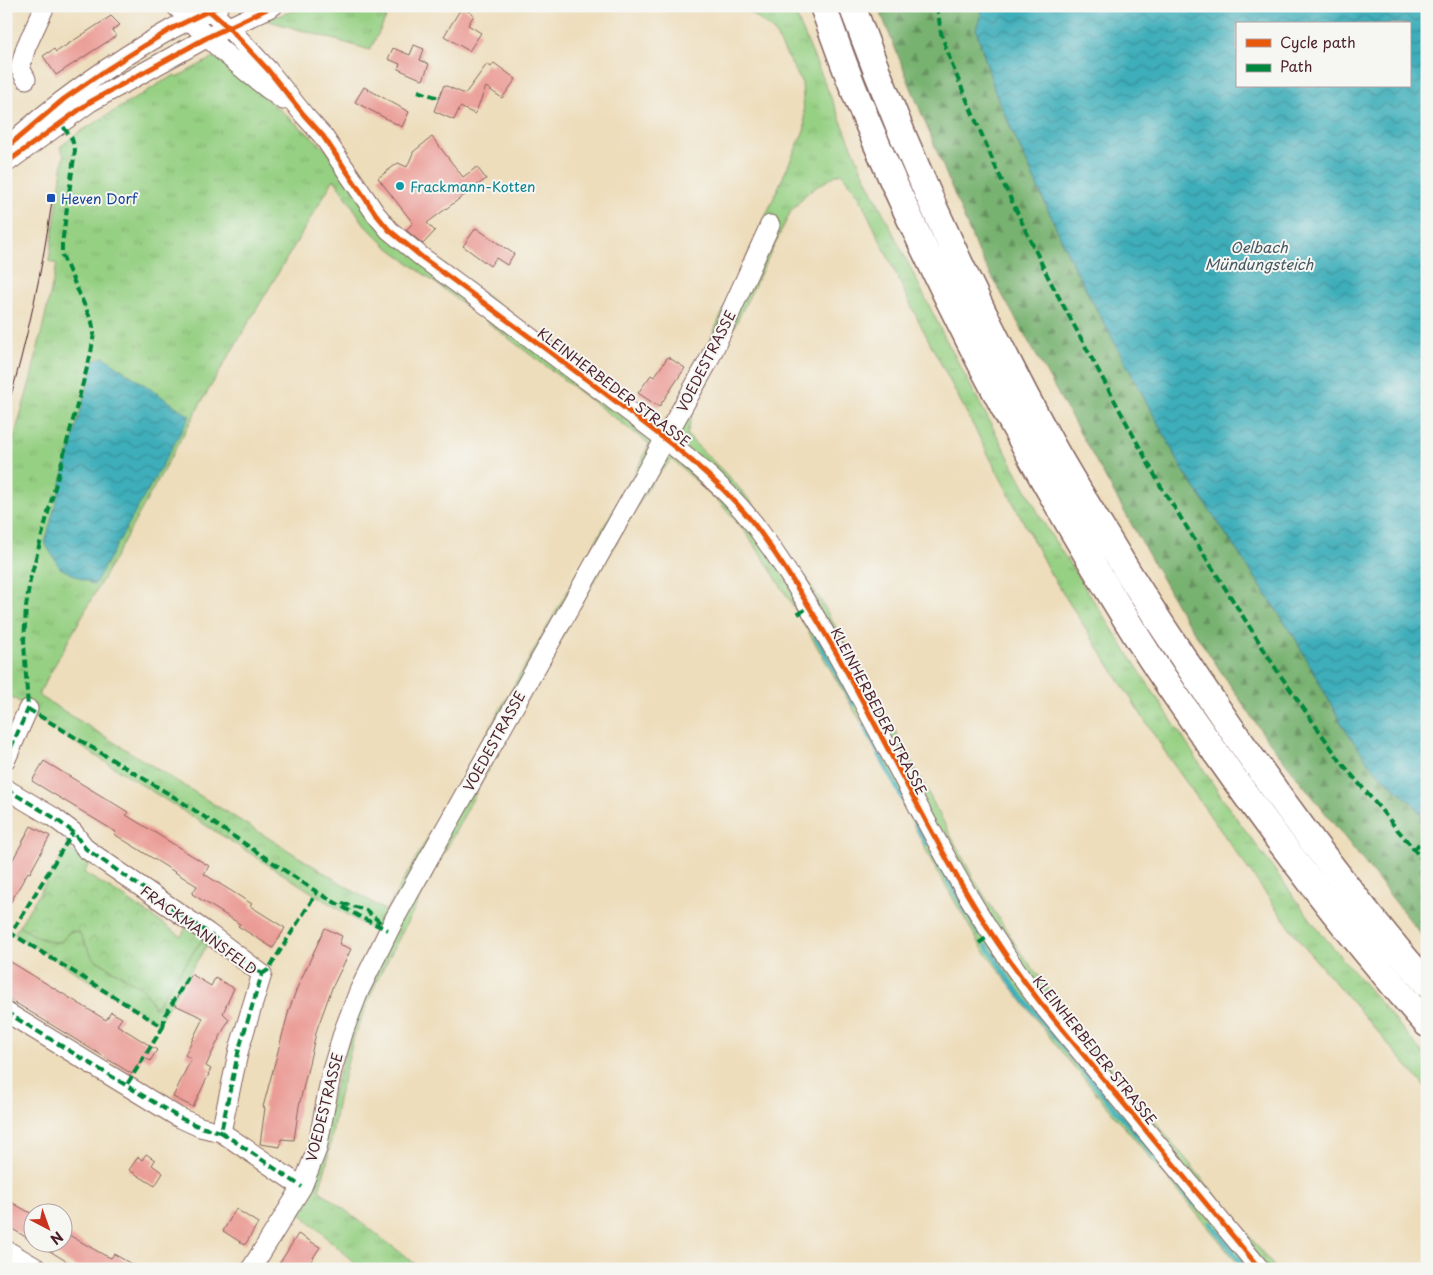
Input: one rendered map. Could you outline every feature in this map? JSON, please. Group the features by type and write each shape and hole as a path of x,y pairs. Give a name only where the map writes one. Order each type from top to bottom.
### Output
{"highway":[{"path":"823,6 860,105 944,291 999,400 1097,572 1176,696 1261,817 1374,964 1427,1024"},
{"path":"852,6 883,90 963,271 1054,450 1126,570 1202,688 1332,867 1395,948 1427,984"}],"street":[{"path":"26,79 20,68 26,47 45,6"},
{"name":"KLEINHERBEDER STRASSE","path":"176,6 266,88 304,115"},
{"path":"6,163 90,102 208,37 273,6"},
{"path":"6,148 64,100 94,79 171,29 211,8"},
{"name":"KLEINHERBEDER STRASSE","path":"211,8 268,70 323,136 375,213 389,230 423,258 666,439 724,489 754,524 831,643 943,853 992,934 1024,982 1260,1269"},
{"name":"VOEDESTRASSE","path":"251,1269 302,1188 317,1149 332,1070 344,1030 376,954 540,658 708,362 770,226"},
{"path":"6,759 28,709"},
{"name":"FRACKMANNSFELD","path":"6,789 74,832 86,849 208,933 262,974 239,1049 221,1132"},
{"path":"6,1012 178,1117 200,1127 221,1132 302,1188"},
{"path":"6,1250 38,1269"}],"green space":[{"path":"307,6 392,6 370,50 266,20"},
{"path":"743,6 792,6 862,170 944,336 1047,529 1226,804 1320,932 1427,1058 1427,1089 1301,943 1171,761 1050,573 914,312 858,194 841,173 807,193 791,211 693,411 687,435 756,507 818,596 892,725 975,881 1021,953 1073,1021 1276,1269 1243,1269 1055,1044 982,948 934,866 872,741 760,553 741,526 719,502 672,459 653,480 515,719 378,978 354,1037 338,1100 327,1163 319,1190 422,1269 361,1269 297,1210 361,1001 389,939 365,926 36,718 17,700 6,694 6,466 31,378 57,264 49,261 64,155 60,147 78,133 162,82 175,75 177,77 214,57 229,67 319,143 367,190 407,237 666,429 698,367 805,128 802,83 774,32","holes":["334,179 365,225 385,245 649,444 642,460 386,911 38,695 202,401"]},
{"path":"878,6 984,6 976,29 996,95 1074,267 1183,470 1294,636 1344,728 1372,767 1414,805 1427,820 1427,942 1264,735 1182,614 977,250"},
{"path":"67,848 90,862 84,873 121,895 181,936 187,926 203,938 155,1008 144,989 93,958 79,932 70,931 61,942 55,942 39,938 19,926"},
{"path":"19,926 39,938 55,942 61,942 70,931 79,932 93,958 144,989 155,1008 203,938 209,942 158,1023 14,934"}],"water":[{"name":"Oelbach Mündungsteich","path":"984,6 1427,6 1427,801 1421,814 1414,805 1372,767 1344,728 1294,636 1183,470 1074,267 996,95 976,29"},
{"path":"104,357 190,416 94,585 60,568 45,543 93,364 95,360"}],"building":[{"path":"462,7 474,15 468,25 481,33 469,51 444,36"},
{"path":"111,16 120,25 112,30 116,36 56,75 43,56 54,49 56,52"},
{"path":"414,45 424,49 420,60 429,64 423,80 398,69 400,64 388,59 393,48 410,55"},
{"path":"494,63 516,79 502,98 486,87 475,114 460,107 454,120 434,111 444,85 465,94 487,64 491,67"},
{"path":"364,87 409,112 402,127 355,102"},
{"path":"432,137 463,177 477,167 486,179 427,223 435,231 423,244 406,230 413,223 378,178 398,163 407,167 413,152"},
{"path":"476,228 514,254 507,265 496,258 490,266 463,246"},
{"path":"668,357 685,368 659,407 638,393 651,375 654,377"},
{"path":"44,761 128,812 126,815 209,866 204,874 252,904 250,906 285,928 273,948 238,926 240,924 192,894 197,886 114,834 116,832 32,781"},
{"path":"31,826 50,836 30,873 28,872 6,910 6,861 11,863"},
{"path":"325,928 342,936 339,944 351,949 332,988 317,1029 299,1106 294,1140 281,1139 280,1147 260,1144 265,1108 263,1107 289,1010 297,988"},
{"path":"6,959 106,1020 111,1012 122,1018 117,1025 157,1050 150,1061 143,1057 132,1074 6,997"},
{"path":"191,974 211,986 215,978 234,988 223,1013 229,1019 206,1066 211,1069 193,1107 173,1097 191,1059 185,1055 203,1018 173,1004"},
{"path":"146,1154 155,1160 152,1165 163,1173 155,1186 129,1170 138,1157 142,1160"},
{"path":"6,1199 22,1208 22,1235 6,1225"},
{"path":"236,1209 258,1223 245,1245 223,1231"},
{"path":"298,1234 320,1247 306,1269 276,1269"},
{"path":"72,1237 104,1255 111,1258 114,1254 140,1269 79,1269 51,1252 72,1252"}],"waterway":[{"path":"816,637 854,704"},
{"path":"864,725 926,844"},
{"path":"933,855 980,934"},
{"path":"987,946 1012,984 1194,1204"},
{"path":"1210,1223 1247,1269"}],"tram line":[{"path":"6,413 34,304 53,194"}],"marked path":[{"path":"937,6 941,33 952,65 996,168 1048,277 1160,485 1278,672 1341,762 1427,865"},
{"path":"418,91 439,98"},
{"path":"6,759 28,709 24,642 30,580 91,353 94,333 92,322 62,255 75,150 72,139 60,122"},
{"path":"798,614 809,607"},
{"path":"28,709 179,800 317,892 362,918 388,930"},
{"path":"6,789 53,817 73,832 86,849 208,933 262,974 239,1049 221,1132 200,1127 178,1117 6,1012"},
{"path":"6,937 13,930 73,832"},
{"path":"1414,850 1427,834"},
{"path":"262,974 268,970 317,892"},
{"path":"342,903 366,910 383,925"},
{"path":"9,932 163,1027 126,1086"},
{"path":"979,943 992,934"},
{"path":"163,1027 165,1015 189,976"},
{"path":"221,1132 302,1187"}],"cycle path":[{"path":"204,6 228,27 268,70 323,136 375,213 389,230 423,258 684,454 721,487 754,524 829,640 943,852 1005,954 1040,1002 1260,1269"},
{"path":"6,148 64,99 109,68 171,29 219,6"},
{"path":"6,163 90,102 208,37 273,6"}],"place":[{"name":"Frackmann-Kotten","path":"400,186"},
{"name":"Heven Dorf","path":"51,198"}]}
